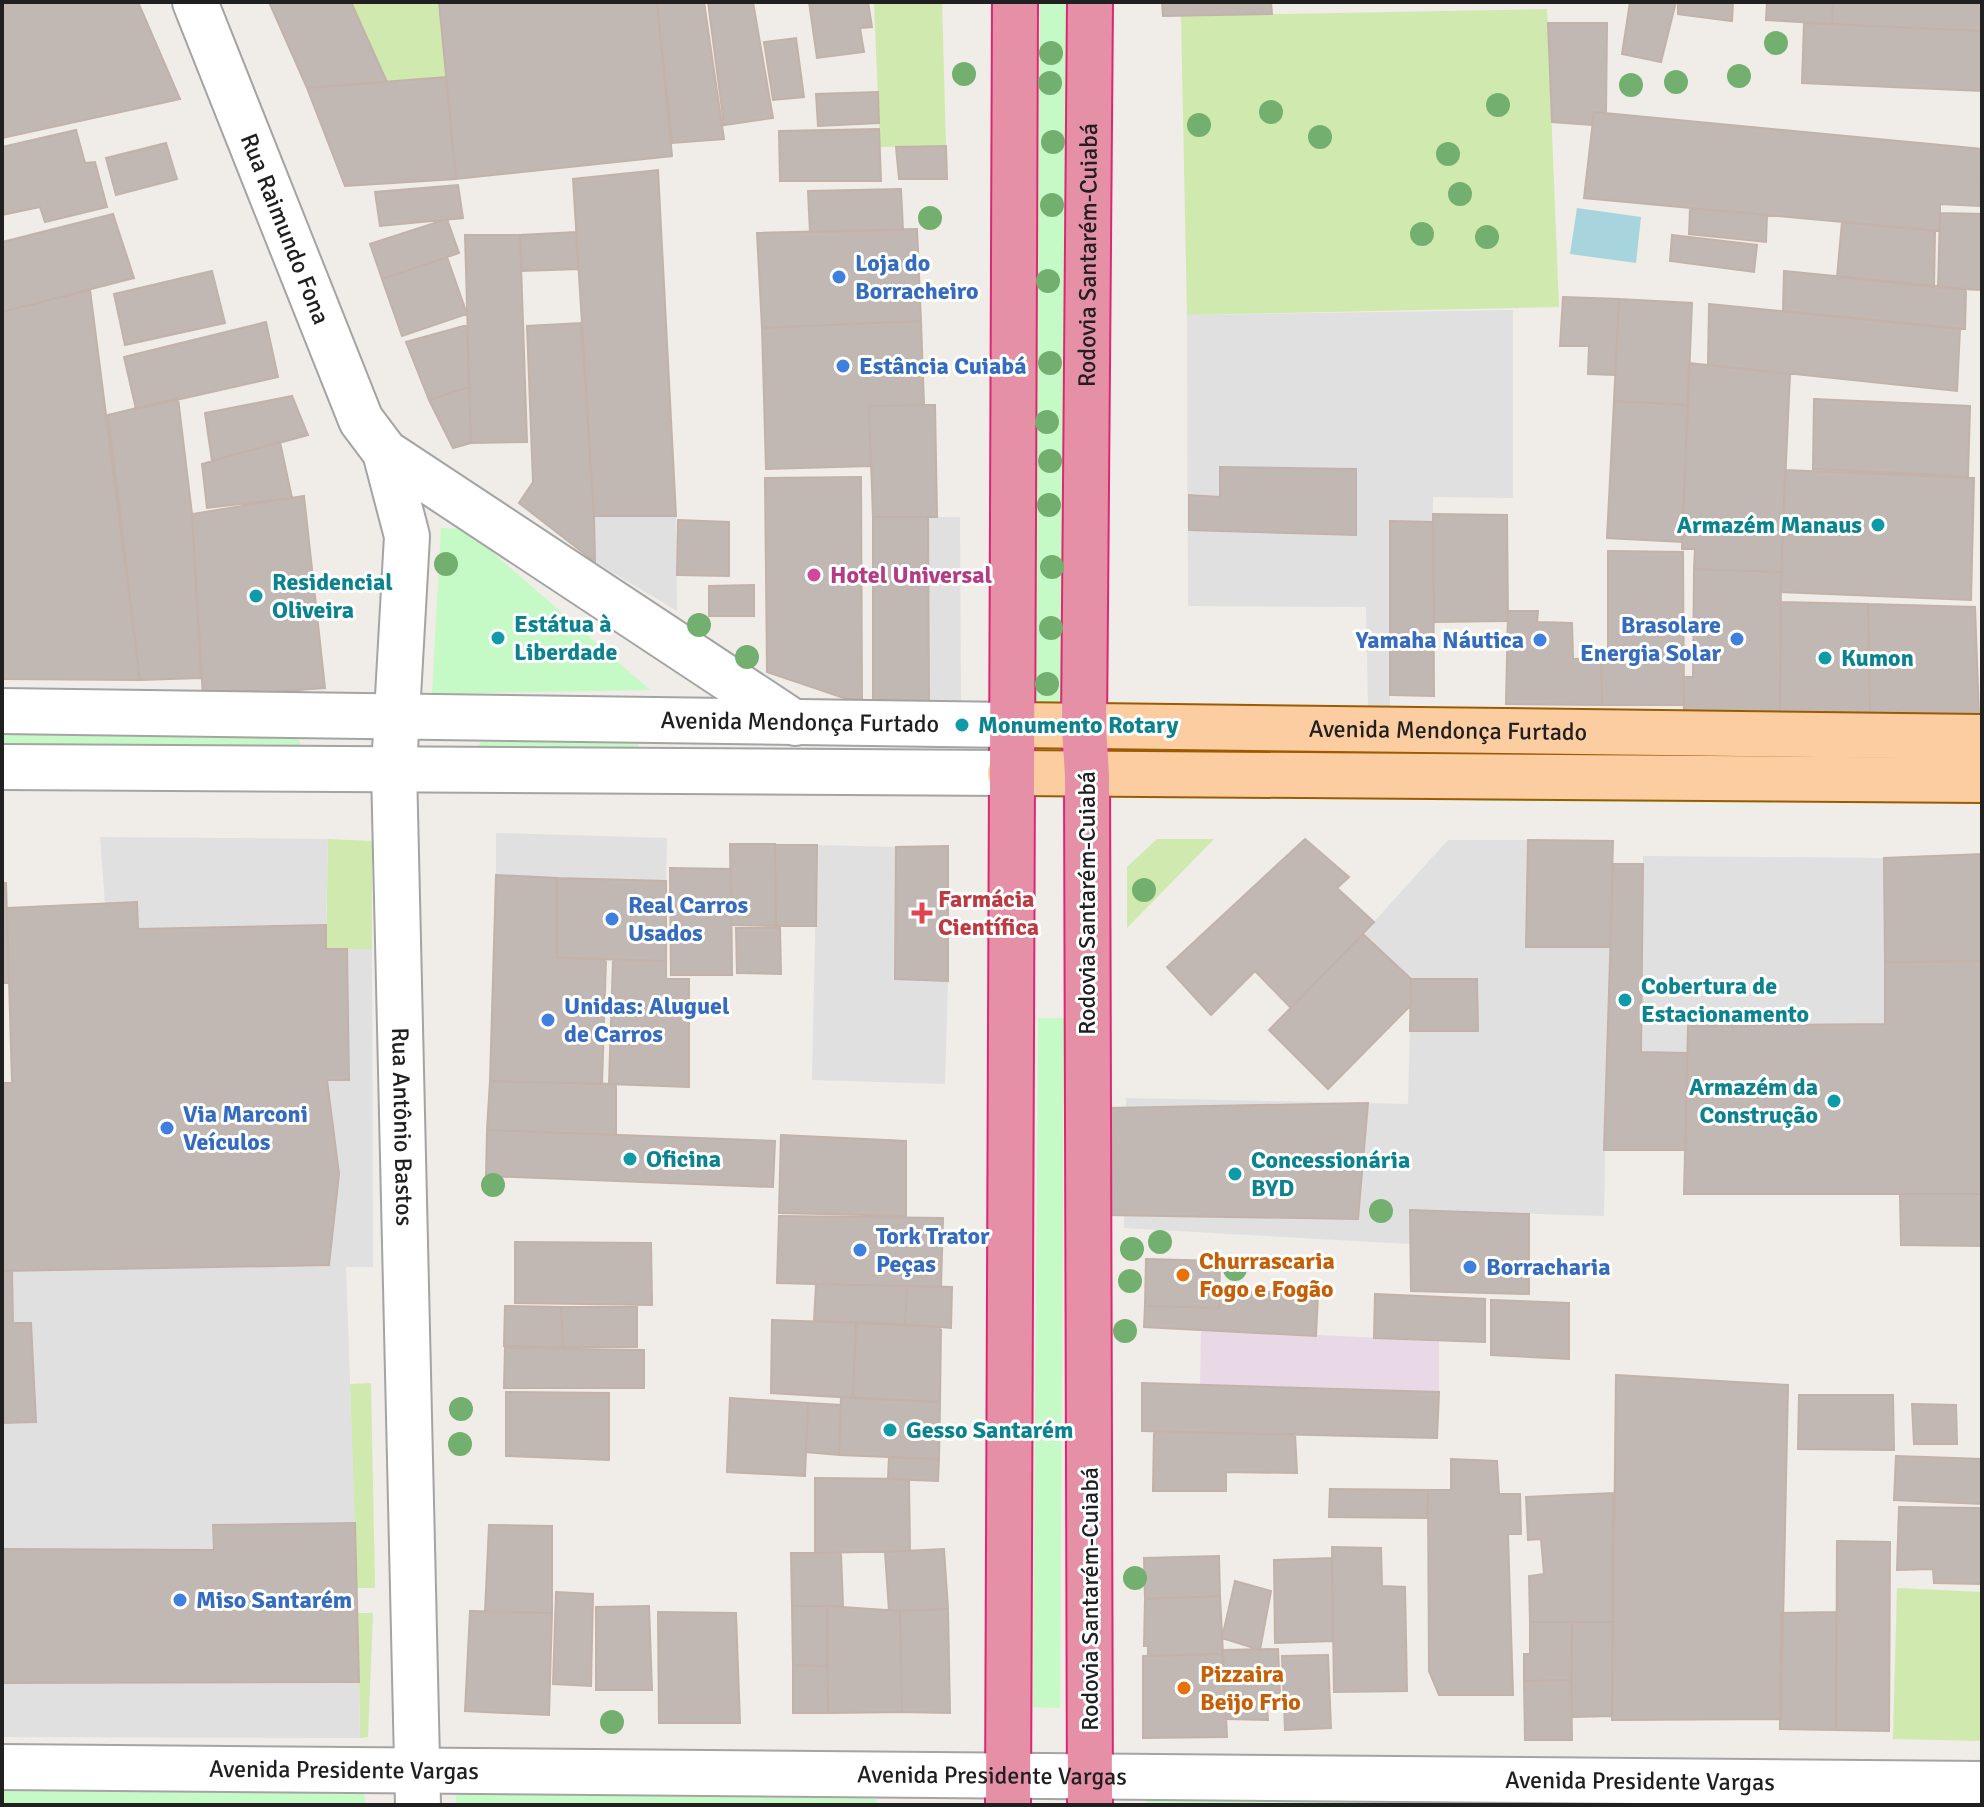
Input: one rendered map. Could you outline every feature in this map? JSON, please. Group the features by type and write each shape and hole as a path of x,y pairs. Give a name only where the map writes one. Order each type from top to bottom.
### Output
{"highway":[{"path":"1008,1791 1015,2"},
{"name":"Rodovia Santarém-Cuiabá","path":"1090,2 1084,728 1087,775 1090,1791"}],"main road":[{"name":"Avenida Mendonça Furtado","path":"1012,725 1982,737"},
{"name":"Avenida Mendonça Furtado","path":"1010,773 1982,780"}],"street":[{"name":"Rua Raimundo Fona","path":"195,2 361,420 385,452"},
{"name":"Rua Antônio Bastos","path":"385,452 407,536 394,715 394,768 418,1788"},
{"path":"385,452 795,723"},
{"name":"Avenida Mendonça Furtado","path":"2,711 1012,725"},
{"path":"692,722 692,773"},
{"name":"Avenida Mendonça Furtado","path":"2,767 1010,773"},
{"name":"Avenida Presidente Vargas","path":"2,1767 418,1788 1090,1791 1982,1784"}],"shaded area":[{"path":"1513,310 1513,498 1433,497 1433,522 1390,521 1390,706 1368,706 1366,607 1188,606 1187,315"},
{"path":"594,516 676,516 677,611 595,562"},
{"path":"928,517 960,517 961,708 929,708"},
{"path":"496,833 667,838 666,881 496,875"},
{"path":"100,837 328,839 326,925 138,929 105,904"},
{"path":"1448,840 1528,840 1527,947 1610,947 1613,864 1643,864 1643,856 1884,858 1885,1024 1688,1026 1686,1150 1605,1150 1604,1216 1411,1210 1410,1244 1124,1228 1126,1098 1408,1104 1410,1031 1478,1030 1477,980 1411,979 1363,934"},
{"path":"817,845 896,847 895,978 948,981 945,1084 812,1080"},
{"path":"347,949 372,949 373,1267 346,1267 355,1523 214,1525 214,1550 2,1549 2,1271 329,1265 339,1174 327,1080 348,1080"},
{"path":"1201,1329 1439,1341 1439,1392 1200,1386"},
{"path":"359,1682 360,1738 2,1737 2,1683"}],"green space":[{"path":"351,2 439,2 446,77 387,82"},
{"path":"874,2 942,2 946,146 880,147"},
{"path":"1040,2 1071,2 1067,706 1033,704"},
{"path":"1547,9 1559,307 1187,315 1181,16"},
{"path":"441,528 466,529 650,690 432,694"},
{"path":"2,729 296,730 303,753 2,750"},
{"path":"485,735 638,737 638,758 477,748"},
{"path":"1475,784 1772,787 1773,803 1475,801"},
{"path":"328,839 372,841 372,949 326,949"},
{"path":"1157,839 1214,839 1127,928 1127,867"},
{"path":"1038,1018 1064,1018 1060,1708 1033,1707"},
{"path":"371,1383 375,1588 356,1588 350,1384"},
{"path":"1897,1588 1982,1592 1982,1741 1893,1739"},
{"path":"358,1613 373,1613 368,1737 360,1738"},
{"path":"2,1781 350,1784 364,1794 366,1805 2,1805"},
{"path":"456,1792 877,1799 877,1805 456,1805"},
{"path":"1146,1799 1645,1800 1654,1805 1146,1805"}],"water":[{"path":"1577,208 1641,217 1636,263 1570,254"}],"building":[{"path":"2,2 138,2 180,99 2,138"},
{"path":"269,2 351,2 387,82 307,88"},
{"path":"439,2 657,2 672,156 456,179"},
{"path":"657,2 704,2 724,139 672,143"},
{"path":"708,2 753,2 773,118 724,125"},
{"path":"809,2 868,2 872,27 860,28 864,52 817,58"},
{"path":"1162,2 1271,2 1272,14 1163,16"},
{"path":"1630,2 1676,2 1661,62 1622,54"},
{"path":"1678,2 1733,2 1732,21 1678,14"},
{"path":"1767,2 1833,2 1832,24 1766,20"},
{"path":"1833,2 1982,2 1982,31 1832,24"},
{"path":"1548,23 1607,23 1606,113 1594,112 1592,125 1552,122"},
{"path":"1804,23 1982,31 1981,91 1802,83"},
{"path":"796,38 804,97 773,100 764,42"},
{"path":"446,77 456,179 345,186 307,88"},
{"path":"878,92 879,123 818,126 816,94"},
{"path":"1594,112 1982,149 1980,206 1940,204 1940,231 1584,198"},
{"path":"879,129 881,181 780,181 779,131"},
{"path":"76,130 85,163 95,162 107,207 45,222 40,207 2,215 2,147"},
{"path":"166,143 177,179 116,195 106,158"},
{"path":"946,146 947,179 899,179 896,147"},
{"path":"658,170 676,516 594,516 573,179"},
{"path":"458,185 463,218 380,226 375,192"},
{"path":"901,189 903,230 810,232 808,191"},
{"path":"1690,208 1767,215 1766,242 1689,234"},
{"path":"1940,213 1982,214 1982,290 1938,288"},
{"path":"113,214 134,278 2,312 2,242"},
{"path":"447,219 459,253 382,279 370,244"},
{"path":"1842,222 1935,231 1934,287 1837,277"},
{"name":"Loja do Borracheiro","path":"917,229 921,321 762,328 757,233"},
{"path":"576,232 578,269 522,271 520,235"},
{"path":"465,235 520,235 527,442 471,443"},
{"path":"1672,235 1757,245 1754,272 1670,261"},
{"path":"447,257 467,314 402,336 382,279"},
{"path":"212,271 225,323 125,345 114,294"},
{"path":"1784,271 1966,289 1965,329 1783,311"},
{"path":"90,290 140,680 2,679 2,312"},
{"path":"1563,297 1619,299 1615,375 1588,374 1589,346 1560,346"},
{"path":"1619,299 1692,303 1688,405 1614,401"},
{"path":"1709,304 1960,329 1957,391 1708,365"},
{"name":"Estância Cuiabá","path":"921,321 924,405 869,406 871,466 766,469 762,328"},
{"path":"266,322 278,377 136,409 124,357"},
{"path":"581,323 595,562 519,503 533,482 527,326"},
{"path":"467,325 469,387 429,400 406,342"},
{"path":"1689,363 1790,374 1781,572 1694,569 1695,549 1682,549"},
{"path":"469,387 471,443 453,448 429,400"},
{"path":"292,396 308,435 212,461 205,413"},
{"path":"178,398 192,514 201,678 140,680 108,415"},
{"path":"1814,399 1970,406 1968,476 1813,469"},
{"path":"1614,401 1688,405 1682,542 1607,538"},
{"path":"935,405 937,517 873,517 869,406"},
{"path":"280,442 292,498 207,508 202,464"},
{"path":"1220,467 1356,469 1356,535 1189,530 1189,495 1220,497"},
{"name":"Armazém Manaus","path":"1785,470 1974,478 1971,600 1781,592"},
{"name":"Hotel Universal","path":"861,477 862,704 767,672 765,478"},
{"name":"Residencial Oliveira","path":"304,496 325,688 203,697 192,514"},
{"path":"1433,514 1507,515 1508,621 1434,622"},
{"name":"Hotel Universal","path":"873,517 928,517 929,708 873,706"},
{"path":"678,520 729,522 729,576 677,575"},
{"path":"1390,521 1433,522 1434,696 1390,695"},
{"path":"1608,551 1683,552 1684,705 1602,705 1601,658 1608,659"},
{"name":"Brasolare Energia Solar","path":"1694,569 1781,572 1780,713 1684,711 1683,677 1693,677"},
{"path":"754,585 754,616 709,616 709,586"},
{"name":"Kumon","path":"1781,602 1868,604 1870,713 1780,713"},
{"path":"1868,604 1975,607 1979,716 1870,713"},
{"name":"Yamaha Náutica","path":"1508,611 1538,611 1537,622 1572,623 1573,659 1601,658 1602,705 1506,704"},
{"path":"1305,839 1349,877 1337,888 1374,922 1291,1008 1255,971 1211,1015 1167,967"},
{"path":"1528,840 1613,841 1610,947 1526,947"},
{"path":"730,844 775,844 776,926 731,925"},
{"path":"775,844 817,845 816,926 776,926"},
{"name":"Farmácia Científica","path":"948,846 948,981 895,979 896,847"},
{"path":"1982,854 1982,961 1885,962 1884,858"},
{"name":"Cobertura de Estacionamento","path":"1613,864 1643,864 1641,1052 1687,1053 1686,1150 1604,1150"},
{"path":"670,868 731,869 732,975 671,975"},
{"name":"Unidas: Aluguel de Carros","path":"496,875 557,878 557,958 606,959 602,1084 490,1081"},
{"name":"Real Carros Usados","path":"557,878 666,881 666,961 557,958"},
{"path":"2,883 6,883 9,983 2,983"},
{"name":"Via Marconi Veículos","path":"137,902 138,929 326,925 326,949 347,949 349,1080 327,1080 339,1174 329,1265 2,1271 2,1083 12,1083 7,908"},
{"path":"736,928 780,928 781,974 737,973"},
{"path":"1363,934 1411,979 1411,1005 1328,1089 1269,1030"},
{"path":"613,960 666,961 666,979 689,979 689,1087 609,1084"},
{"name":"Armazém da Construção","path":"1982,961 1982,1194 1684,1194 1688,1026 1885,1024 1885,962"},
{"path":"1411,979 1477,979 1478,1031 1410,1031"},
{"path":"490,1081 616,1084 616,1135 487,1130"},
{"name":"Concessionária BYD","path":"1368,1103 1358,1219 1106,1215 1111,1134 1108,1108"},
{"name":"Oficina","path":"487,1130 775,1141 773,1187 486,1176"},
{"path":"781,1135 906,1141 906,1216 779,1213"},
{"path":"1900,1194 1982,1194 1982,1246 1901,1245"},
{"name":"Borracharia","path":"1410,1210 1529,1214 1529,1294 1411,1291"},
{"name":"Tork Trator Peças","path":"779,1216 943,1218 941,1287 777,1283"},
{"path":"515,1242 651,1243 652,1305 515,1303"},
{"name":"Churrascaria Fogo e Fogão","path":"1146,1259 1220,1261 1219,1308 1145,1306"},
{"path":"12,1270 13,1323 31,1323 36,1422 2,1423 2,1271"},
{"path":"816,1284 907,1286 905,1324 814,1321"},
{"path":"907,1286 952,1287 951,1328 905,1324"},
{"path":"1220,1289 1318,1295 1316,1336 1144,1327 1145,1306 1219,1308"},
{"path":"1375,1294 1485,1299 1485,1342 1374,1338"},
{"path":"1491,1300 1569,1303 1569,1359 1491,1355"},
{"path":"505,1306 561,1307 563,1347 504,1346"},
{"path":"561,1307 637,1307 637,1347 563,1347"},
{"path":"772,1320 856,1323 853,1398 771,1393"},
{"path":"856,1323 941,1327 940,1402 853,1398"},
{"path":"505,1348 644,1350 644,1388 504,1388"},
{"path":"1616,1375 1788,1385 1781,1719 1612,1720"},
{"path":"1142,1383 1439,1392 1437,1438 1142,1431"},
{"path":"506,1392 609,1393 609,1460 506,1456"},
{"path":"1799,1395 1893,1395 1894,1450 1798,1449"},
{"name":"Gesso Santarém","path":"841,1397 940,1402 939,1459 839,1455"},
{"path":"730,1398 808,1403 805,1476 727,1472"},
{"path":"808,1403 841,1405 839,1455 806,1452"},
{"path":"1912,1404 1956,1405 1957,1444 1914,1444"},
{"path":"1154,1432 1295,1434 1297,1473 1226,1472 1226,1491 1153,1491"},
{"path":"1896,1456 1982,1459 1982,1504 1894,1500"},
{"path":"889,1457 939,1459 938,1481 888,1479"},
{"path":"1451,1459 1497,1461 1499,1494 1520,1494 1521,1534 1508,1534 1513,1695 1439,1695 1429,1671 1428,1490 1451,1490"},
{"path":"815,1478 909,1479 910,1551 815,1553"},
{"path":"1330,1489 1428,1490 1427,1518 1329,1517"},
{"path":"1613,1493 1612,1622 1530,1622 1529,1576 1544,1574 1541,1539 1528,1540 1526,1497"},
{"path":"1899,1507 1982,1508 1982,1584 1934,1583 1933,1569 1897,1570"},
{"name":"Miso Santarém","path":"355,1523 359,1682 2,1683 2,1549 214,1550 213,1525"},
{"path":"489,1525 552,1526 552,1613 485,1612"},
{"path":"1837,1541 1890,1542 1889,1731 1836,1730"},
{"path":"1332,1547 1381,1548 1382,1586 1405,1587 1407,1691 1334,1692"},
{"path":"944,1549 948,1609 889,1611 885,1552"},
{"path":"791,1553 841,1553 843,1606 792,1606"},
{"path":"1219,1556 1220,1596 1145,1599 1144,1558"},
{"path":"1332,1558 1333,1641 1275,1643 1274,1560"},
{"path":"1235,1581 1271,1591 1260,1650 1222,1638"},
{"path":"556,1592 593,1594 591,1686 553,1684"},
{"path":"1220,1596 1223,1654 1148,1656 1148,1646 1144,1646 1145,1599"},
{"path":"649,1606 652,1690 596,1690 596,1607"},
{"path":"792,1606 827,1606 827,1666 793,1665"},
{"path":"827,1606 900,1611 902,1712 828,1713"},
{"path":"948,1609 950,1713 902,1712 900,1611"},
{"path":"470,1611 552,1613 549,1715 465,1711"},
{"path":"658,1612 736,1613 740,1723 659,1723"},
{"path":"1836,1612 1836,1730 1780,1729 1781,1613"},
{"path":"1530,1622 1572,1622 1571,1680 1524,1681 1524,1654 1530,1654"},
{"path":"1572,1622 1612,1622 1612,1716 1572,1717"},
{"path":"1278,1649 1280,1693 1266,1693 1268,1720 1226,1719 1222,1650"},
{"name":"Pizzaira Beijo Frio","path":"1223,1654 1227,1737 1143,1738 1143,1656"},
{"path":"1328,1655 1331,1728 1285,1730 1282,1656"},
{"path":"793,1665 827,1666 828,1713 793,1713"},
{"path":"1571,1680 1572,1740 1525,1740 1524,1681"}],"place":[{"name":"Loja do Borracheiro","path":"839,277"},
{"name":"Estância Cuiabá","path":"843,366"},
{"name":"Armazém Manaus","path":"1878,525"},
{"name":"Hotel Universal","path":"814,575"},
{"name":"Residencial Oliveira","path":"256,596"},
{"name":"Estátua à Liberdade","path":"498,638"},
{"name":"Brasolare Energia Solar","path":"1737,639"},
{"name":"Yamaha Náutica","path":"1540,640"},
{"name":"Kumon","path":"1825,658"},
{"name":"Monumento Rotary","path":"962,725"},
{"name":"Farmácia Científica","path":"922,913"},
{"name":"Real Carros Usados","path":"612,919"},
{"name":"Cobertura de Estacionamento","path":"1625,1000"},
{"name":"Unidas: Aluguel de Carros","path":"548,1020"},
{"name":"Armazém da Construção","path":"1834,1101"},
{"name":"Via Marconi Veículos","path":"167,1128"},
{"name":"Oficina","path":"630,1159"},
{"name":"Concessionária BYD","path":"1235,1174"},
{"name":"Tork Trator Peças","path":"860,1250"},
{"name":"Borracharia","path":"1470,1267"},
{"name":"Churrascaria Fogo e Fogão","path":"1183,1275"},
{"name":"Gesso Santarém","path":"890,1430"},
{"name":"Miso Santarém","path":"180,1600"},
{"name":"Pizzaira Beijo Frio","path":"1184,1688"}]}
